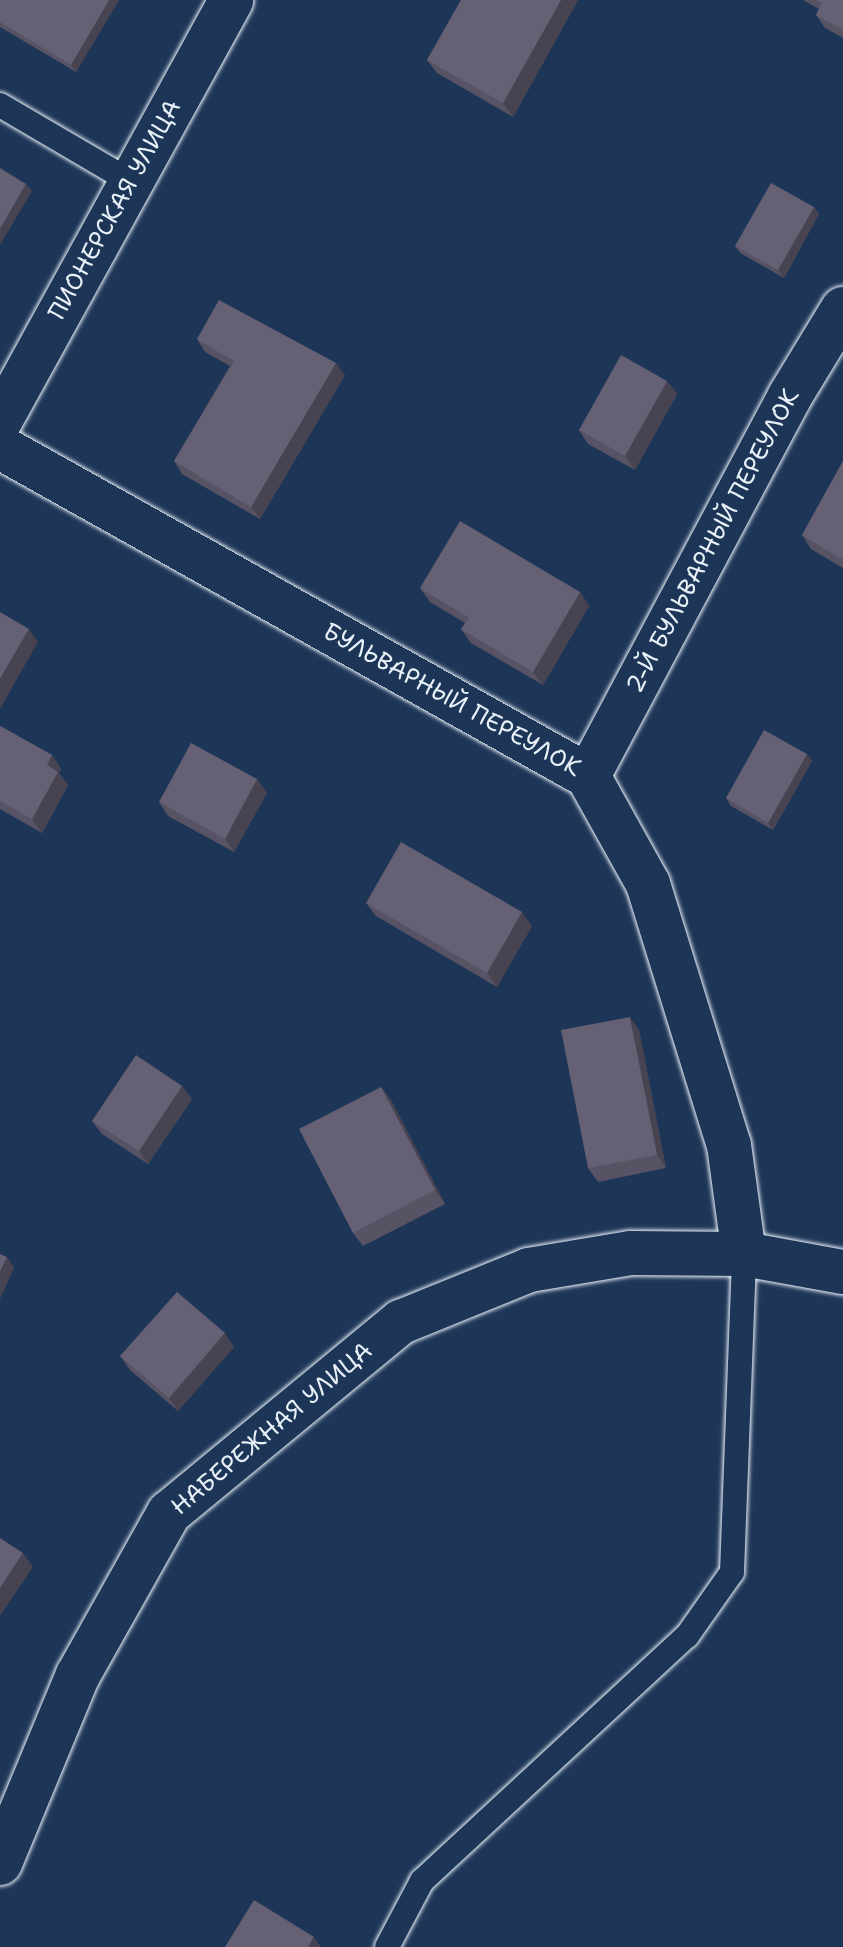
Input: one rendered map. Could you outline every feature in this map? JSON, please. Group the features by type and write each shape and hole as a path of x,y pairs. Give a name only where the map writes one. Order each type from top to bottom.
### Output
{"street":[{"name":"ПИОНЕРСКАЯ УЛИЦА","path":"0,421 231,0"},
{"name":"2-Й БУЛЬВАРНЫЙ ПЕРЕУЛОК","path":"588,776 790,396 843,309"},
{"name":"БУЛЬВАРНЫЙ ПЕРЕУЛОК","path":"0,447 588,776 648,884 729,1145 744,1254"},
{"name":"НАБЕРЕЖНАЯ УЛИЦА","path":"0,1863 78,1675 169,1513 278,1419 401,1322 529,1270 631,1253 744,1254 843,1272"}],"lane":[{"path":"0,105 131,182"},
{"path":"387,1947 422,1881 687,1636 732,1572 744,1254"}],"building":[{"path":"0,0 109,0 71,65 0,22"},
{"path":"461,0 561,0 503,103 427,60"},
{"path":"817,0 843,0 843,30 816,15 822,3"},
{"path":"0,168 26,184 0,229"},
{"path":"771,183 814,207 778,270 735,246"},
{"path":"219,300 336,363 251,507 174,461 234,361 197,339"},
{"path":"621,355 667,381 625,456 579,430"},
{"path":"843,461 843,560 802,535"},
{"path":"460,521 580,592 533,672 461,629 469,618 420,588"},
{"path":"0,612 29,629 0,679"},
{"path":"0,726 52,755 47,765 58,772 32,819 0,801"},
{"path":"764,730 807,754 768,823 726,798"},
{"path":"191,743 257,779 225,839 159,802"},
{"path":"401,842 522,912 487,973 366,903"},
{"path":"630,1017 657,1155 588,1168 561,1030"},
{"path":"136,1055 182,1086 139,1151 92,1121"},
{"path":"381,1087 435,1190 353,1233 299,1129"},
{"path":"0,1254 7,1257 0,1272"},
{"path":"177,1292 225,1333 169,1398 120,1356"},
{"path":"0,1538 23,1553 0,1588"},
{"path":"254,1900 314,1937 308,1947 225,1947"}]}
